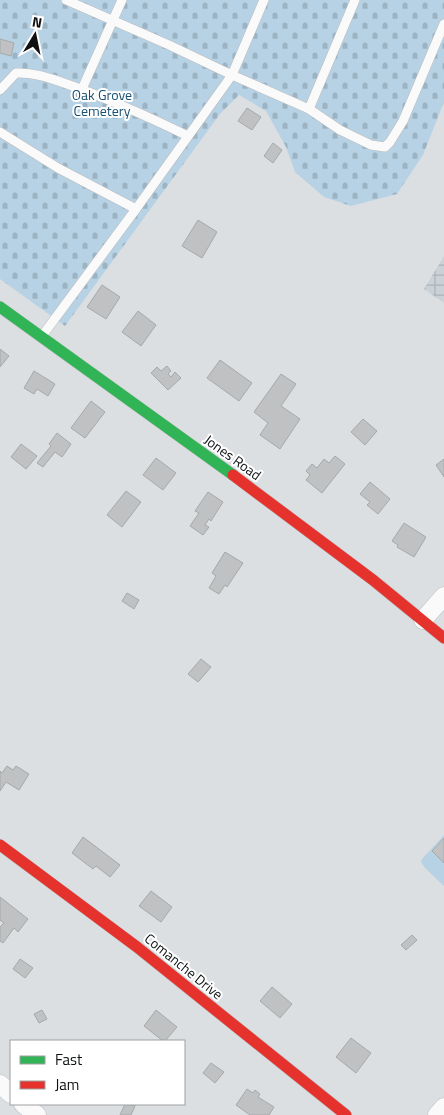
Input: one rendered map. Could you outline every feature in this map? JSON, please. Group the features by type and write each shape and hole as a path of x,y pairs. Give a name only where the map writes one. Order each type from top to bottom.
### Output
{"main road":[{"name":"Jones Road","path":"0,307 373,580 444,638"},
{"name":"Comanche Drive","path":"0,845 137,947 346,1115"}],"street":[{"path":"422,620 444,596"},
{"path":"0,1084 10,1093"},
{"path":"24,1105 36,1115"},
{"path":"437,1115 444,1107"}],"lane":[{"path":"66,0 309,109 340,130 371,144 385,147 403,121 444,24"},
{"path":"82,89 122,0"},
{"path":"41,336 136,209 232,75 264,0"},
{"path":"309,109 355,0"},
{"path":"0,90 16,73 25,72 82,89 154,119 188,136"},
{"path":"0,132 58,168 136,209"}],"shaded area":[{"path":"444,256 444,303 424,289"}],"green space":[{"name":"Oak Grove Cemetery","path":"0,0 444,0 444,102 423,155 397,194 351,206 324,197 295,172 286,147 266,111 239,95 220,114 65,326 0,279"},
{"path":"444,835 444,838 432,851 444,863 444,886 421,862"}],"building":[{"path":"0,39 14,43 11,56 0,53"},
{"path":"247,108 261,117 252,130 238,121"},
{"path":"273,143 282,150 273,163 264,156"},
{"path":"198,220 217,232 202,258 182,246"},
{"path":"102,285 120,297 106,319 87,307"},
{"path":"138,311 156,325 141,346 122,332"},
{"path":"0,349 9,356 0,367"},
{"path":"220,360 252,383 239,401 207,378"},
{"path":"167,366 171,371 168,374 171,377 175,372 181,378 168,390 151,373 157,367 161,371"},
{"path":"34,371 55,384 48,396 37,389 34,394 24,388"},
{"path":"281,374 296,384 281,406 300,419 280,449 260,435 268,423 254,412"},
{"path":"91,401 105,412 85,438 71,428"},
{"path":"363,419 377,431 365,445 351,432"},
{"path":"57,433 71,444 62,457 55,452 43,467 37,463 51,446 49,444"},
{"path":"21,444 37,456 26,469 11,457"},
{"path":"335,456 345,464 322,493 306,480 310,475 306,471 312,464 317,468 324,459 329,463"},
{"path":"156,458 176,473 163,490 143,475"},
{"path":"444,459 444,477 436,465"},
{"path":"370,482 390,499 378,514 367,505 370,502 360,494"},
{"path":"126,491 141,502 122,527 107,515"},
{"path":"208,492 223,502 211,521 209,519 205,525 209,527 203,535 190,526 199,513 195,511"},
{"path":"404,523 426,537 414,557 397,547 398,545 392,541"},
{"path":"225,552 243,563 227,587 225,585 219,594 209,588 216,576 212,573"},
{"path":"127,593 139,600 134,609 122,601"},
{"path":"201,659 211,667 198,682 188,674"},
{"path":"7,766 13,770 16,766 29,774 19,790 6,782 0,791 0,771 2,773"},
{"path":"83,837 120,865 110,877 96,866 93,869 72,853"},
{"path":"444,838 444,863 432,851"},
{"path":"151,891 172,907 161,922 139,906"},
{"path":"0,897 28,919 18,932 14,928 3,943 0,941 0,927 4,923 0,920"},
{"path":"412,935 417,940 406,950 401,945"},
{"path":"20,959 33,968 25,978 13,969"},
{"path":"272,987 292,1004 280,1018 260,1001"},
{"path":"42,1010 47,1019 39,1023 34,1014"},
{"path":"156,1010 177,1027 166,1040 162,1040 144,1026"},
{"path":"351,1038 371,1053 356,1073 336,1057"},
{"path":"211,1063 224,1072 215,1083 203,1073"},
{"path":"247,1089 253,1093 255,1090 260,1094 258,1097 274,1107 269,1115 250,1115 236,1105"},
{"path":"125,1105 135,1106 131,1115 120,1115"}],"traffic: fast":[{"path":"0,307 233,475"}],"traffic: jam":[{"path":"233,475 373,580 444,638"},
{"path":"0,845 137,947 346,1115"}]}
